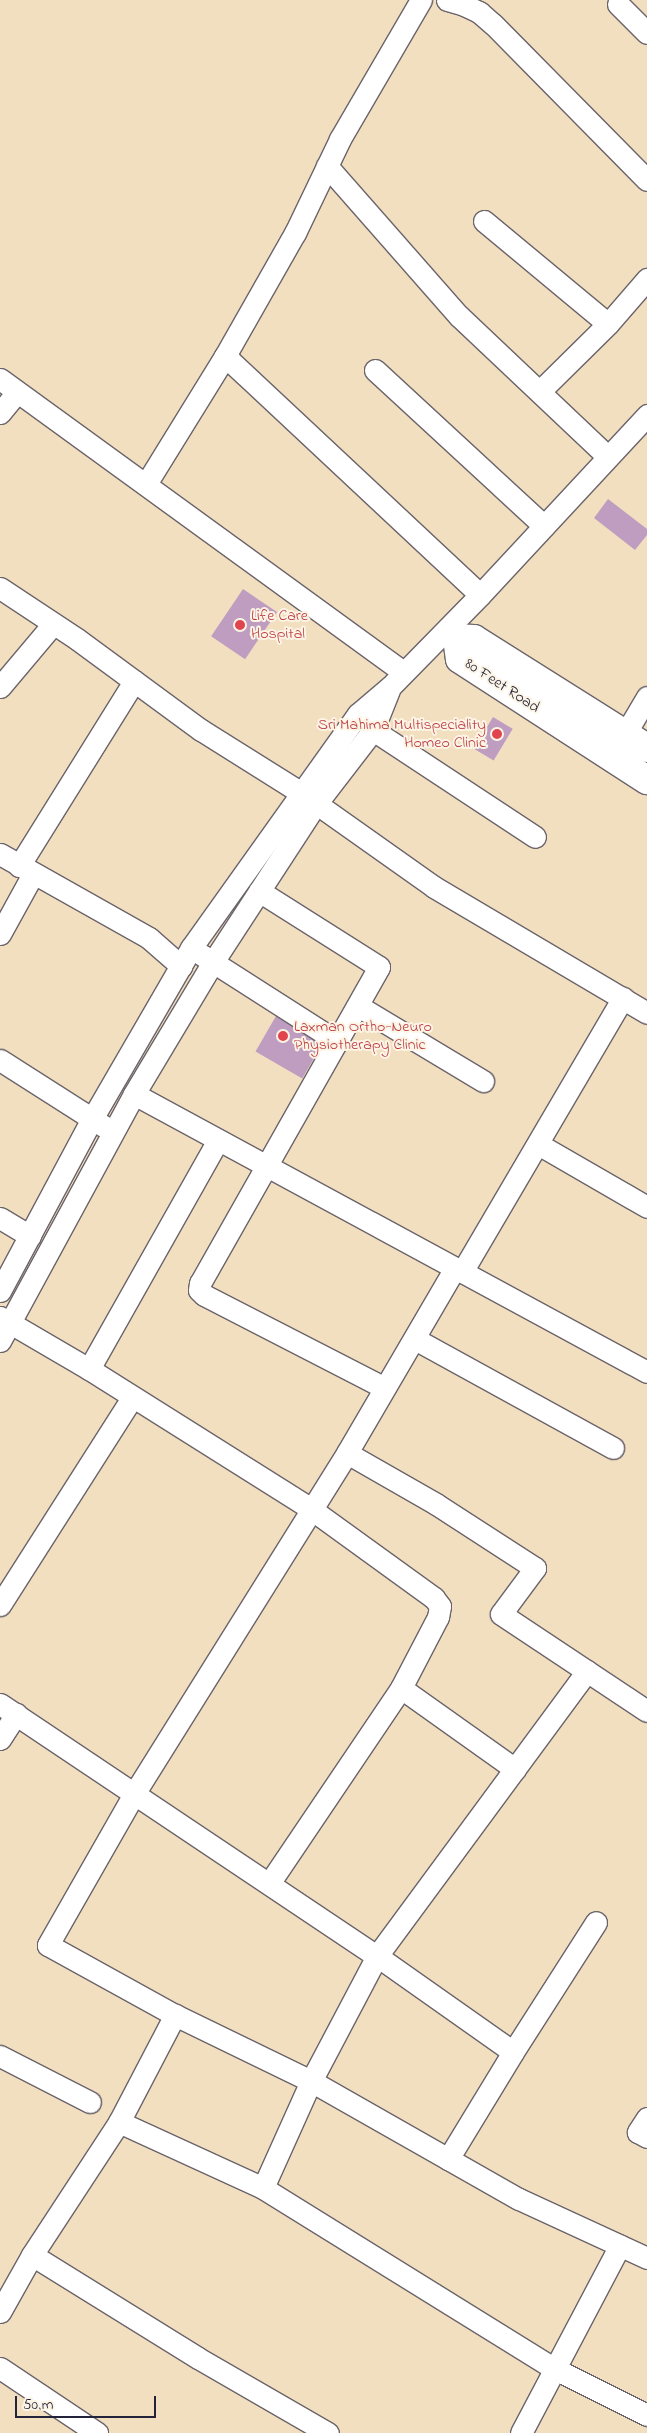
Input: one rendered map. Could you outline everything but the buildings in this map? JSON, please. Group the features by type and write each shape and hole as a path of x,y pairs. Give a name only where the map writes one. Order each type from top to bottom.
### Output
{"main road":[{"name":"80 Feet Road","path":"451,634 474,639 636,741"},
{"name":"80 Feet Road","path":"451,634 460,658 647,780"}],"street":[{"path":"146,484 226,356 295,233 340,139 421,0"},
{"path":"447,0 464,4 479,12 493,24 647,180"},
{"path":"618,4 647,33"},
{"path":"327,166 459,316 608,457"},
{"path":"484,221 608,324"},
{"path":"540,391 608,324 647,279"},
{"path":"226,356 480,595"},
{"path":"375,370 544,526"},
{"path":"0,379 16,393 146,484 397,680"},
{"path":"0,413 16,393"},
{"path":"0,1341 5,1320 134,1094 212,962 259,891 308,798 358,714 451,634 480,595 647,415"},
{"path":"0,588 54,624 201,730 308,798 434,887 647,1013"},
{"path":"0,687 54,624"},
{"path":"0,1290 92,1119 186,957 308,798 373,730 397,680"},
{"path":"0,934 26,870 134,681"},
{"path":"636,741 647,697"},
{"path":"373,730 535,837"},
{"path":"0,854 186,957 212,962 338,1042"},
{"path":"259,891 378,964 378,969 200,1283 199,1290 204,1295 385,1388"},
{"path":"623,998 538,1144 415,1339 347,1453 134,1794 48,1945 175,2015 311,2081 519,2199 647,2258"},
{"path":"358,1006 483,1081"},
{"path":"0,1060 113,1132"},
{"path":"134,1094 647,1372"},
{"path":"89,1370 218,1140"},
{"path":"538,1144 647,1207"},
{"path":"0,1218 30,1236"},
{"path":"5,1320 89,1370 311,1509 434,1598 440,1606 438,1617 401,1688 268,1884"},
{"path":"415,1339 613,1448"},
{"path":"0,1605 132,1398"},
{"path":"347,1453 436,1504 534,1568 501,1614 647,1711"},
{"path":"263,2188 311,2081 377,1956 587,1671"},
{"path":"401,1688 515,1769"},
{"path":"0,1740 8,1709 377,1956 513,2052"},
{"path":"448,2159 513,2052 596,1922"},
{"path":"0,2312 32,2255 119,2122 175,2015"},
{"path":"0,2056 90,2102"},
{"path":"647,2118 638,2132 647,2137"},
{"path":"119,2122 263,2188 555,2369 647,2415"},
{"path":"521,2433 620,2245"},
{"path":"32,2255 198,2358 328,2433"},
{"path":"0,2368 97,2433"}],"place":[{"name":"Life Care Hospital","path":"240,625"},
{"name":"Sri Mahima Multispeciality Homeo Clinic","path":"497,734"},
{"name":"Laxman Ortho-Neuro Physiotherapy Clinic","path":"283,1036"}]}
